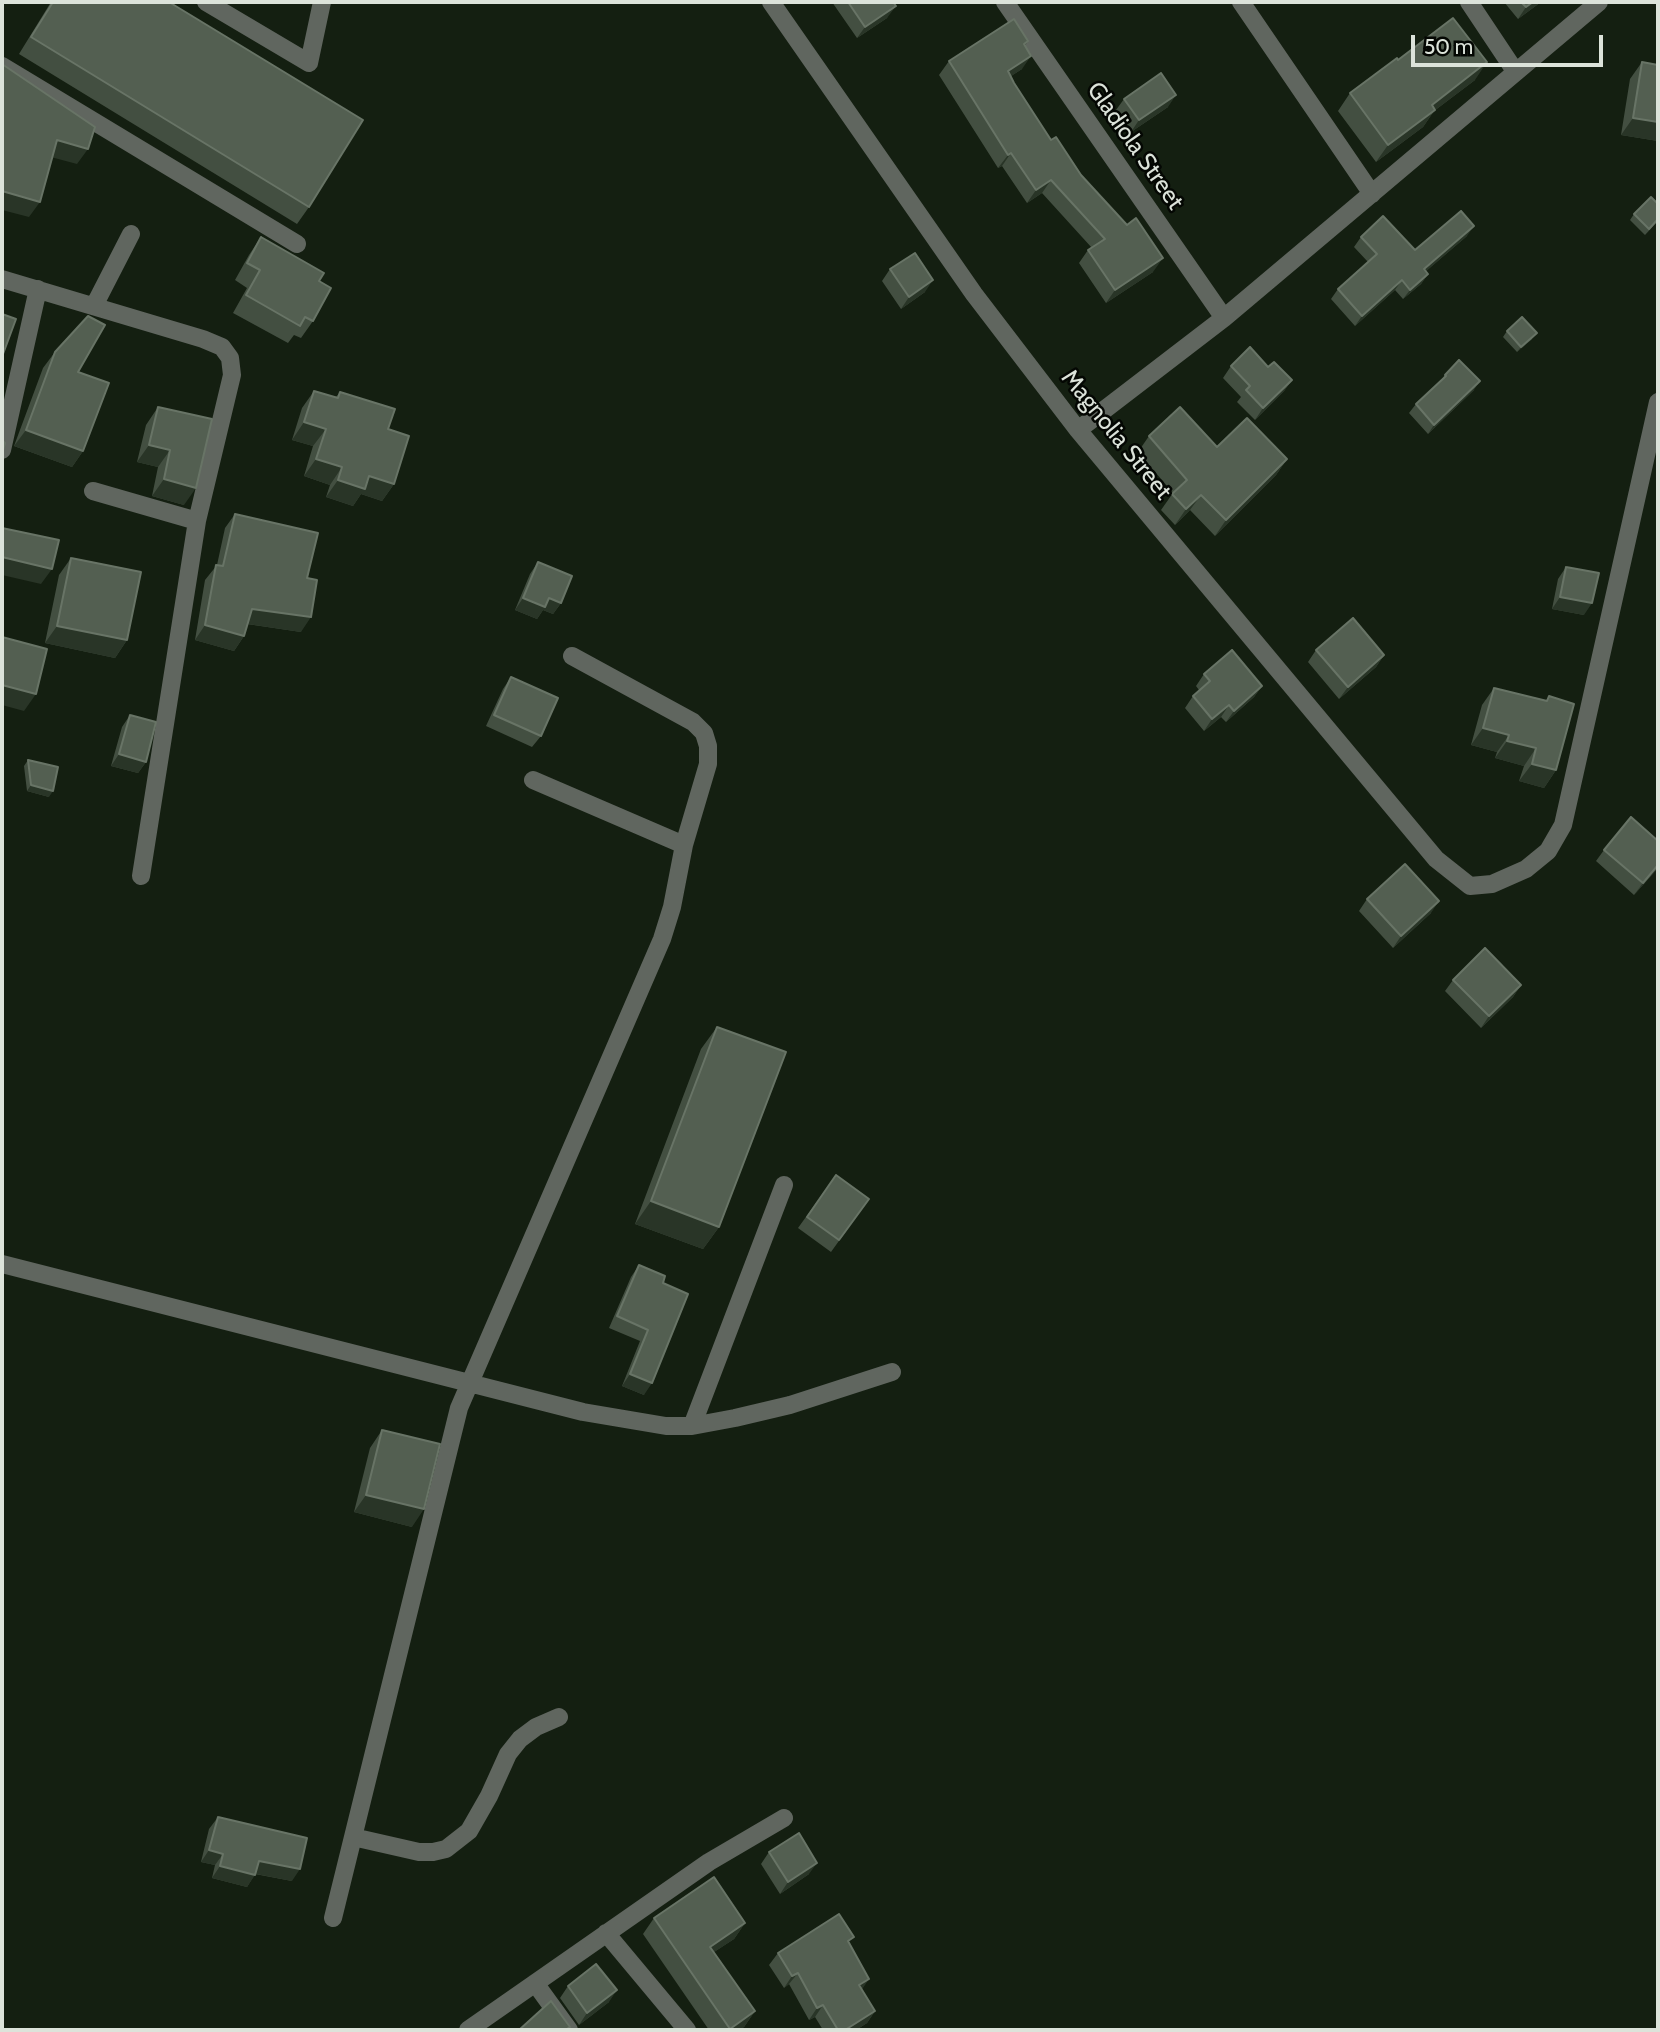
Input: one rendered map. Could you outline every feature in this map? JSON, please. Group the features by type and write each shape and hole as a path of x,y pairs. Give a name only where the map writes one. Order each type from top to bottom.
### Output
{"street":[{"path":"206,2 309,63 322,2"},
{"name":"Magnolia Street","path":"771,2 975,294 1078,430 1436,859 1469,886 1492,884 1526,869 1548,851 1563,825 1658,402"},
{"name":"Gladiola Street","path":"1005,2 1224,318"},
{"path":"1241,2 1372,194"},
{"path":"1469,2 1516,71"},
{"path":"1078,430 1224,318 1599,2"},
{"path":"2,66 297,244"},
{"path":"94,306 131,234"},
{"path":"2,279 203,339 222,347 230,358 232,375 197,522 141,876"},
{"path":"2,450 38,289"},
{"path":"93,491 197,522"},
{"path":"333,1918 453,1427 468,1384 507,1300 662,939 672,907 684,845 708,764 708,746 704,733 693,722 572,656"},
{"path":"533,779 684,845"},
{"path":"692,1426 784,1185"},
{"path":"2,1265 583,1412 666,1426 692,1426 790,1405 892,1372"},
{"path":"353,1837 419,1852 446,1849 469,1831 508,1754 520,1739 536,1727 559,1717"},
{"path":"468,2030 709,1862 785,1818"},
{"path":"606,1933 687,2030"},
{"path":"535,1983 569,2030"}],"building":[{"path":"53,2 169,2 363,120 309,207 31,37"},
{"path":"848,2 893,2 896,6 865,27"},
{"path":"1453,18 1487,62 1432,105 1435,110 1388,145 1350,93"},
{"path":"1014,19 1028,41 1024,44 1031,56 1008,71 1014,83 1051,140 1056,137 1081,175 1127,225 1136,218 1163,258 1115,290 1088,250 1105,239 1051,180 1036,190 1011,153 1008,155 949,61"},
{"path":"1642,62 1658,65 1658,122 1633,118"},
{"path":"2,64 95,127 88,149 57,140 40,202 2,191"},
{"path":"1161,73 1176,95 1139,120 1124,99"},
{"path":"1651,197 1658,204 1658,219 1649,229 1634,214"},
{"path":"1461,211 1474,226 1424,269 1428,274 1410,290 1402,280 1362,316 1338,289 1377,254 1361,237 1383,216 1415,250"},
{"path":"261,237 324,273 319,281 331,288 313,321 305,317 300,326 246,295 260,270 247,263"},
{"path":"915,253 933,280 909,297 890,269"},
{"path":"2,314 16,319 3,354 2,354"},
{"path":"88,316 105,325 78,372 109,383 83,451 26,430 55,352"},
{"path":"1522,317 1537,333 1521,347 1507,331"},
{"path":"1250,347 1268,367 1274,362 1292,380 1263,408 1246,390 1250,386 1231,366"},
{"path":"1459,360 1480,381 1434,425 1416,404"},
{"path":"314,391 338,398 340,392 395,409 388,429 409,436 394,484 369,476 365,489 338,480 342,467 316,459 326,429 304,422"},
{"path":"158,407 212,419 196,488 164,479 170,450 149,445"},
{"path":"1180,407 1217,447 1247,418 1287,459 1226,520 1201,495 1186,509 1172,494 1187,480 1149,436"},
{"path":"235,514 318,533 307,578 317,580 311,617 252,609 244,636 205,625 216,565 223,566"},
{"path":"2,528 59,540 52,569 2,557"},
{"path":"71,558 141,572 127,640 57,626"},
{"path":"538,562 572,576 561,603 549,598 545,607 523,598"},
{"path":"1566,567 1599,573 1592,603 1560,597"},
{"path":"1353,618 1384,655 1348,687 1316,650"},
{"path":"2,637 47,649 36,694 2,685"},
{"path":"1232,650 1262,686 1234,711 1229,705 1212,719 1193,696 1210,681 1204,674"},
{"path":"511,677 558,698 541,736 494,715"},
{"path":"1494,688 1547,701 1549,696 1574,704 1556,770 1532,764 1536,748 1507,741 1509,735 1483,728"},
{"path":"130,715 156,722 146,762 119,754"},
{"path":"28,760 58,767 53,791 31,785"},
{"path":"1631,817 1658,841 1658,865 1643,883 1604,850"},
{"path":"1405,864 1439,901 1401,936 1367,899"},
{"path":"1485,948 1521,985 1489,1016 1453,980"},
{"path":"717,1027 786,1052 719,1227 651,1201"},
{"path":"836,1175 869,1199 839,1240 807,1217"},
{"path":"639,1265 665,1276 663,1283 688,1294 652,1383 630,1374 648,1330 617,1316"},
{"path":"382,1430 440,1444 424,1509 366,1495"},
{"path":"218,1817 307,1838 300,1869 259,1861 255,1875 220,1866 223,1854 209,1850"},
{"path":"799,1833 817,1863 788,1882 769,1852"},
{"path":"714,1877 745,1923 710,1947 755,2011 730,2029 654,1918"},
{"path":"839,1914 854,1937 848,1941 869,1979 859,1985 875,2011 845,2030 838,2030 823,2005 817,2008 798,1973 792,1976 778,1953"},
{"path":"596,1964 617,1990 587,2013 568,1986"},
{"path":"551,2001 570,2027 565,2030 519,2030"}]}
